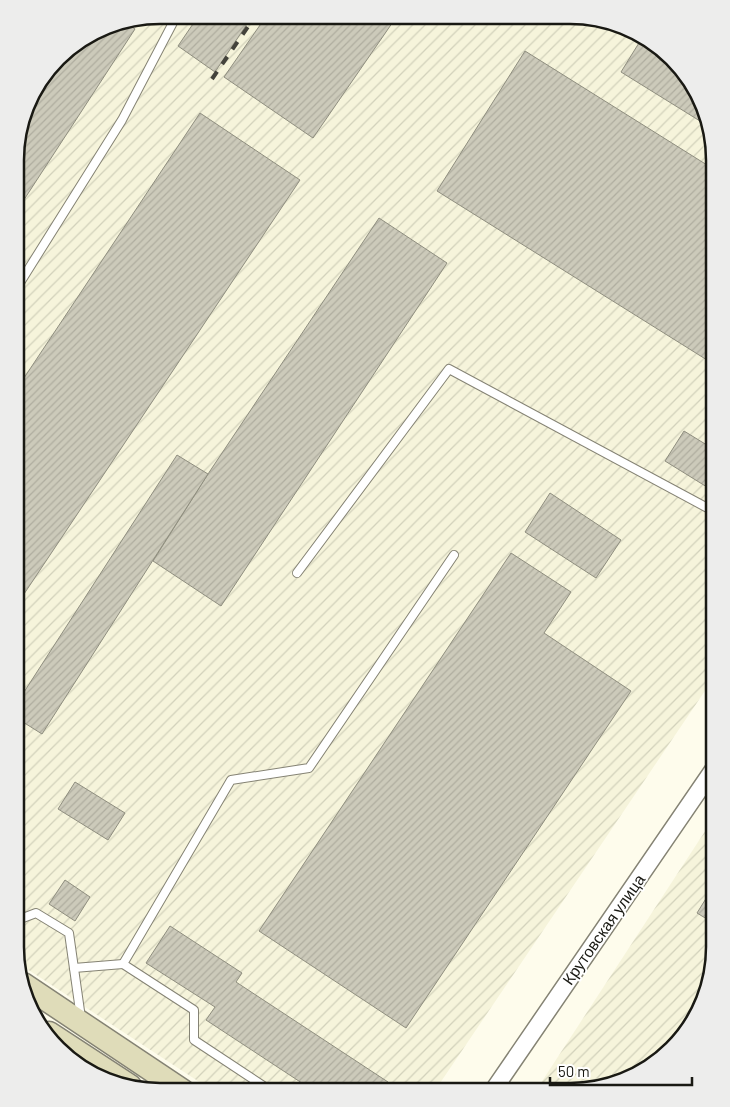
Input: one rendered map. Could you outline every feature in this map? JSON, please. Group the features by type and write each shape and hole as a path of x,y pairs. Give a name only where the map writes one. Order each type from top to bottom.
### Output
{"main road":[{"path":"31,990 171,1083"},
{"path":"64,1043 113,1075"}],"street":[{"name":"Крутовская улица","path":"498,1083 706,780"}],"lane":[{"path":"24,276 122,120 172,24"},
{"path":"297,572 450,369 706,507"},
{"path":"123,964 231,780 309,768 454,555"},
{"path":"24,918 36,913 69,933 81,1023"},
{"path":"74,968 123,964 194,1010 194,1040 259,1083"}],"shaded area":[{"path":"570,24 605,28 622,34 653,52 678,77 696,108 704,134 706,160 706,689 440,1083 201,1083 25,968 24,160 28,125 34,108 47,84 58,70 77,52 92,42 116,31 142,25"},
{"path":"706,830 706,956 704,973 699,991 683,1023 672,1037 653,1055 622,1073 596,1081 541,1083"}],"building":[{"path":"193,24 247,24 215,72 178,46"},
{"path":"261,24 391,24 313,138 224,77"},
{"path":"132,27 135,29 24,200 24,160 28,125 34,108 47,84 70,58 92,42 125,28"},
{"path":"639,43 653,52 678,77 688,92 701,122 621,72"},
{"path":"525,51 706,164 706,359 437,191"},
{"path":"200,113 300,180 24,594 24,378"},
{"path":"379,218 447,263 221,606 153,561 208,474"},
{"path":"684,431 706,444 706,486 665,461"},
{"path":"177,455 208,474 42,734 24,723 24,692"},
{"path":"550,493 621,540 596,578 525,532"},
{"path":"511,553 571,592 544,633 631,691 406,1028 259,931"},
{"path":"75,782 125,813 108,840 58,809"},
{"path":"65,880 90,897 75,921 49,904"},
{"path":"706,898 706,918 697,913"},
{"path":"170,926 242,973 236,982 388,1082 302,1083 206,1020 215,1007 146,963"}],"railway":[{"path":"212,79 250,24"}]}
